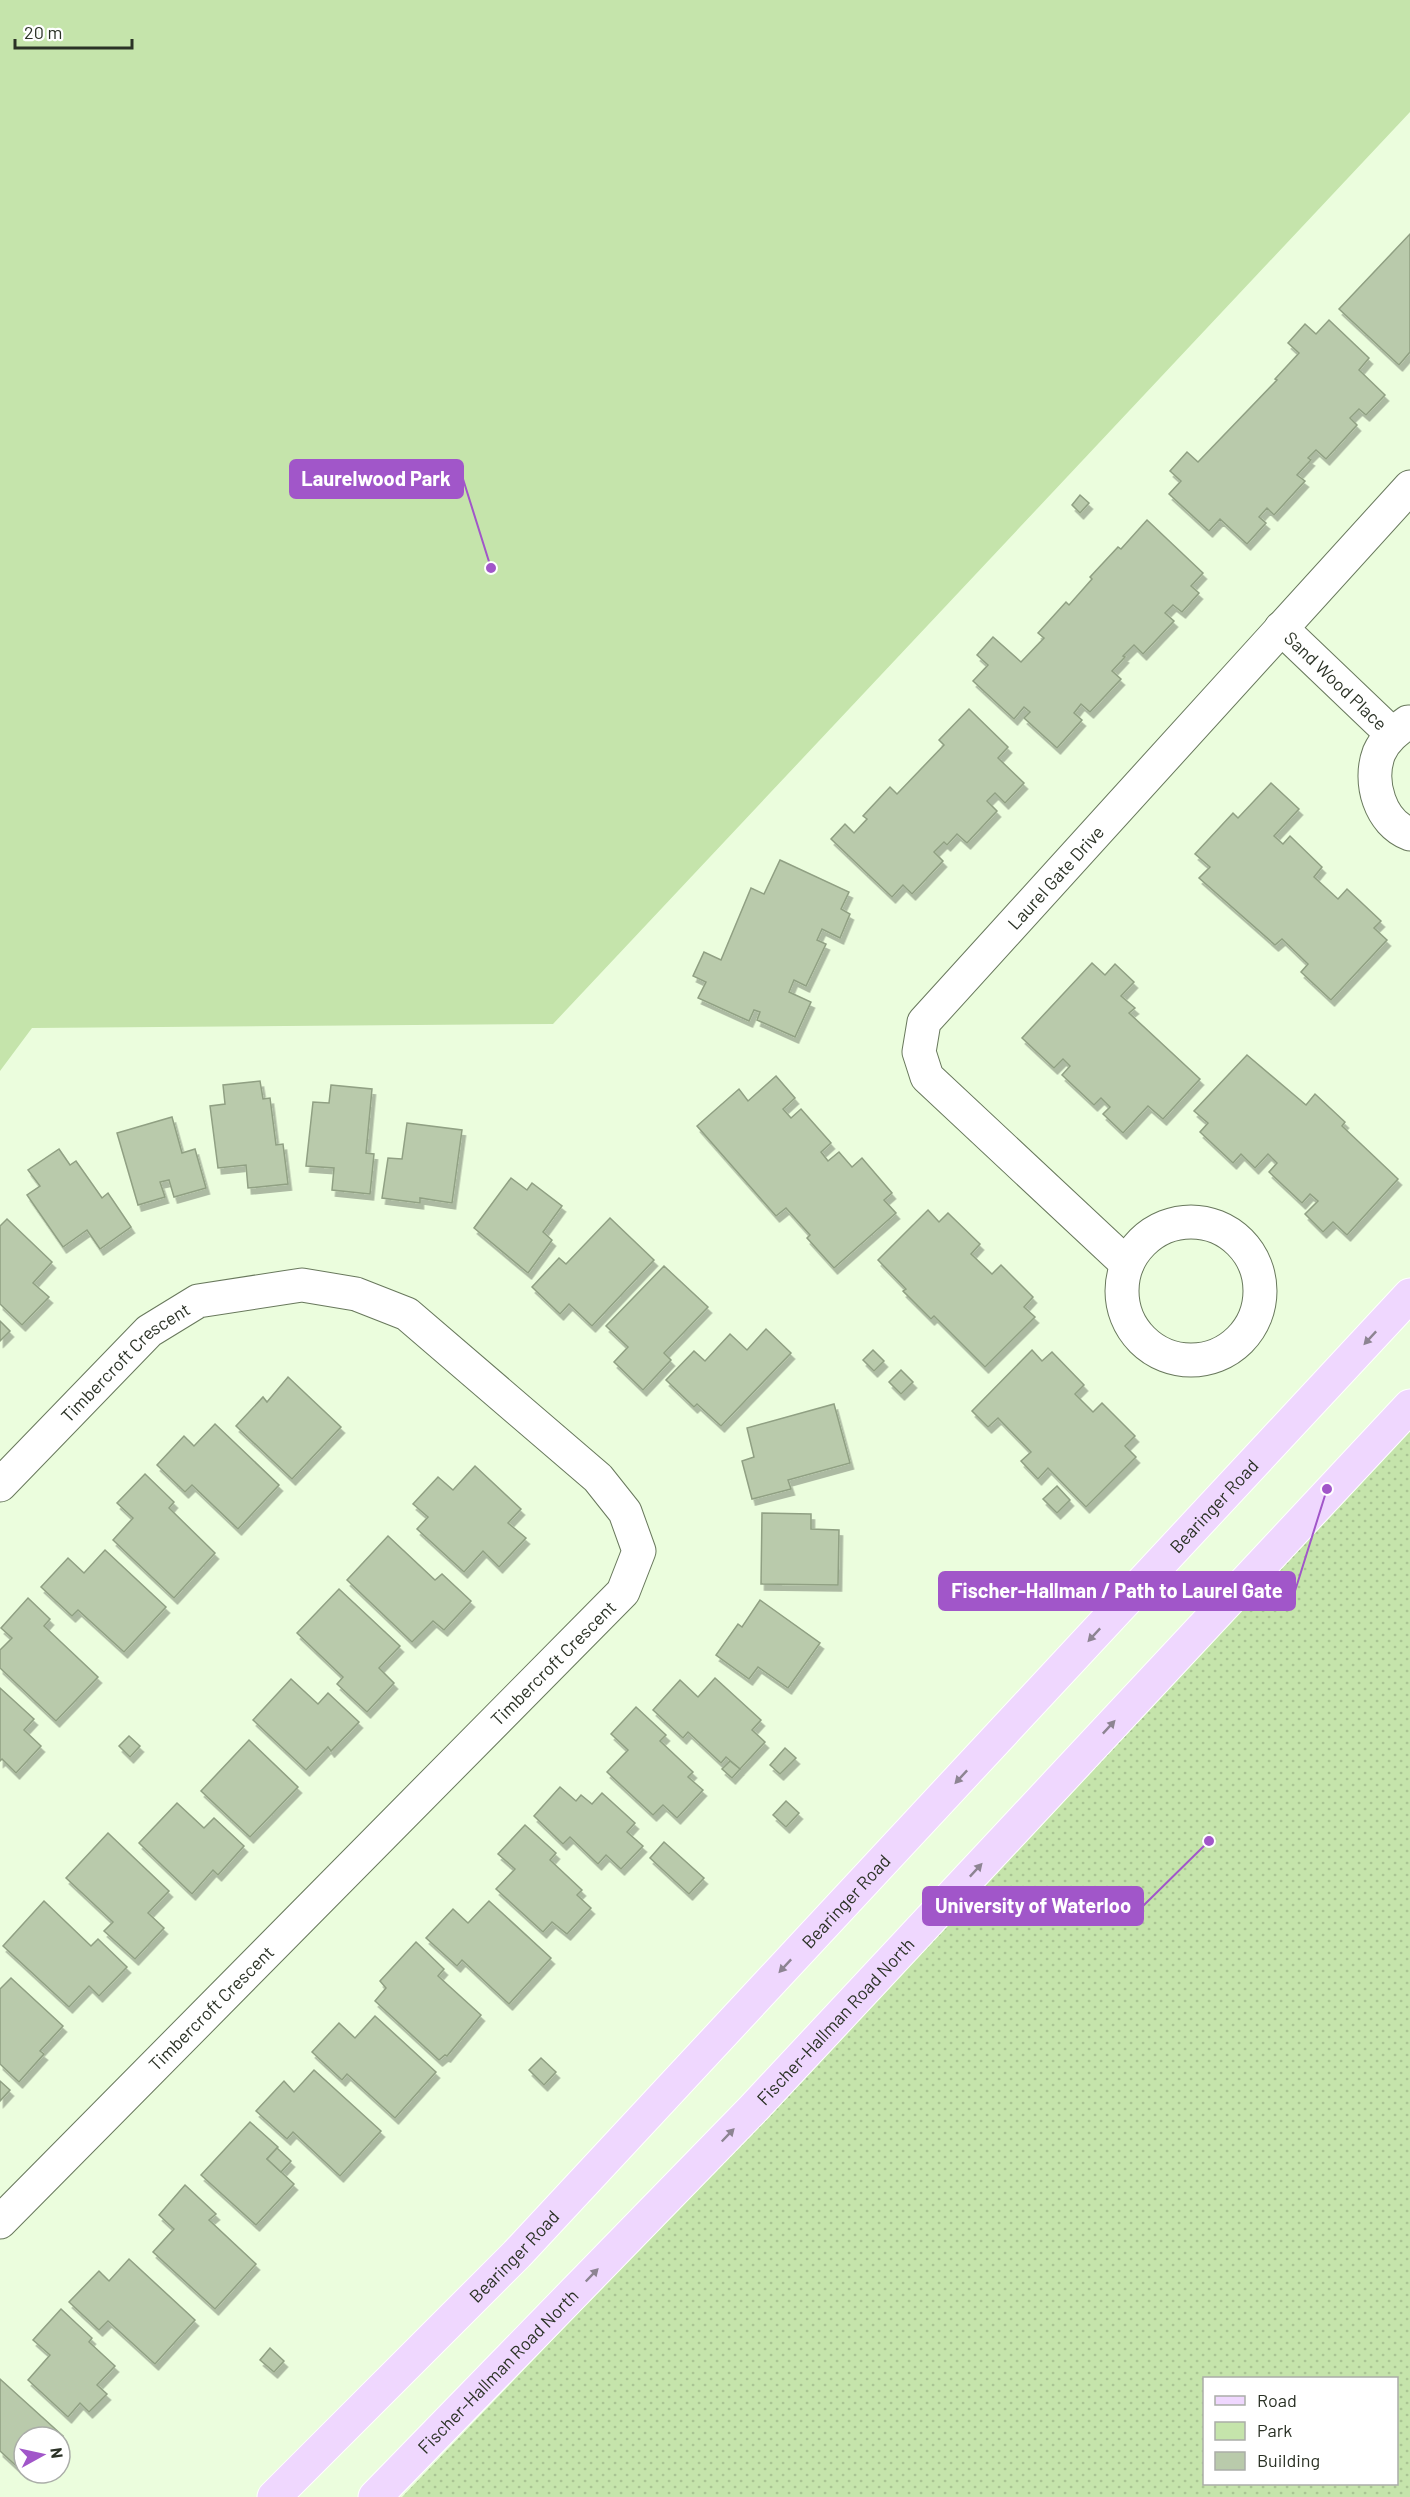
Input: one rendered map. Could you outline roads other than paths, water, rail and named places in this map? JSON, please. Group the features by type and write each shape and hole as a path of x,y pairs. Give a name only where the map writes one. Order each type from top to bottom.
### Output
{"main road":[{"name":"Bearinger Road","path":"274,2497 517,2254 1410,1295"},
{"name":"Fischer-Hallman Road North","path":"375,2497 753,2109 1410,1406"}],"street":[{"name":"Laurel Gate Drive","path":"1127,1264 927,1077 919,1052 924,1022 1410,487"},
{"name":"Sand Wood Place","path":"1281,628 1401,727 1379,753 1375,774 1377,797 1387,816 1404,832 1410,834"},
{"path":"1180,1222 1214,1225 1234,1237 1251,1255 1260,1285 1258,1309 1242,1339 1223,1354 1209,1359 1185,1361 1162,1355 1136,1333 1124,1312 1122,1288 1127,1264 1138,1246 1157,1230 1180,1222"},
{"name":"Timbercroft Crescent","path":"0,1485 149,1331 198,1301 302,1285 356,1294 407,1314 598,1478 625,1512 639,1551 623,1592 0,2222"}],"place":[{"name":"Laurelwood Park","path":"491,568"},
{"name":"Fischer-Hallman / Path to Laurel Gate","path":"1327,1489"},
{"name":"University of Waterloo","path":"1209,1841"}]}
